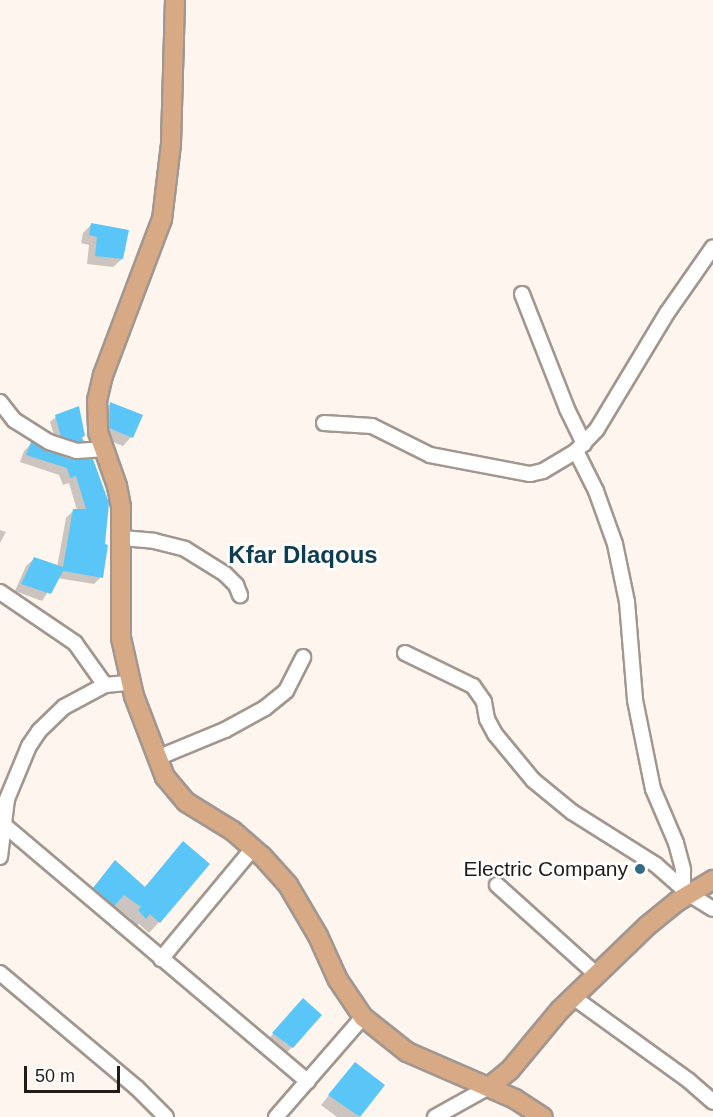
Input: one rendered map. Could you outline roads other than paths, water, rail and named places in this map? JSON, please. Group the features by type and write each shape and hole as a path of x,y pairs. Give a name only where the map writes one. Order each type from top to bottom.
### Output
{"main road":[{"path":"175,0 171,144 162,219 103,375 97,400 96,417 102,449 117,486 122,538 121,638 130,683 165,777 186,802 233,831 253,848 297,899 338,980 363,1017 386,1038 407,1052 515,1099 543,1117"},
{"path":"489,1087 510,1070 573,997 647,926 686,891 713,880"}],"street":[{"path":"324,423 372,426 430,455 530,474 543,471 580,448 597,429 667,313 713,247"},
{"path":"522,294 567,409 618,556 627,602 635,700 653,789 676,843 686,891"},
{"path":"0,402 14,420 49,442 76,450 102,449"},
{"path":"122,538 163,542 185,549 225,574 236,585 240,595"},
{"path":"0,592 75,643 105,685"},
{"path":"405,653 473,686 484,702 487,719 495,734 532,780 572,812 656,866 686,891 713,909"},
{"path":"157,758 225,730 266,708 285,691 303,657"},
{"path":"0,857 7,800 29,746 39,731 64,707 105,685 130,683"},
{"path":"3,824 308,1082"},
{"path":"161,959 253,848"},
{"path":"497,885 597,975"},
{"path":"0,973 120,1074 166,1117"},
{"path":"573,997 688,1080 713,1102"},
{"path":"276,1117 363,1017"},
{"path":"435,1117 489,1087"}],"place":[{"name":"Electric Company","path":"640,869"}],"district":[{"name":"Kfar Dlaqous","path":"303,555"}]}
